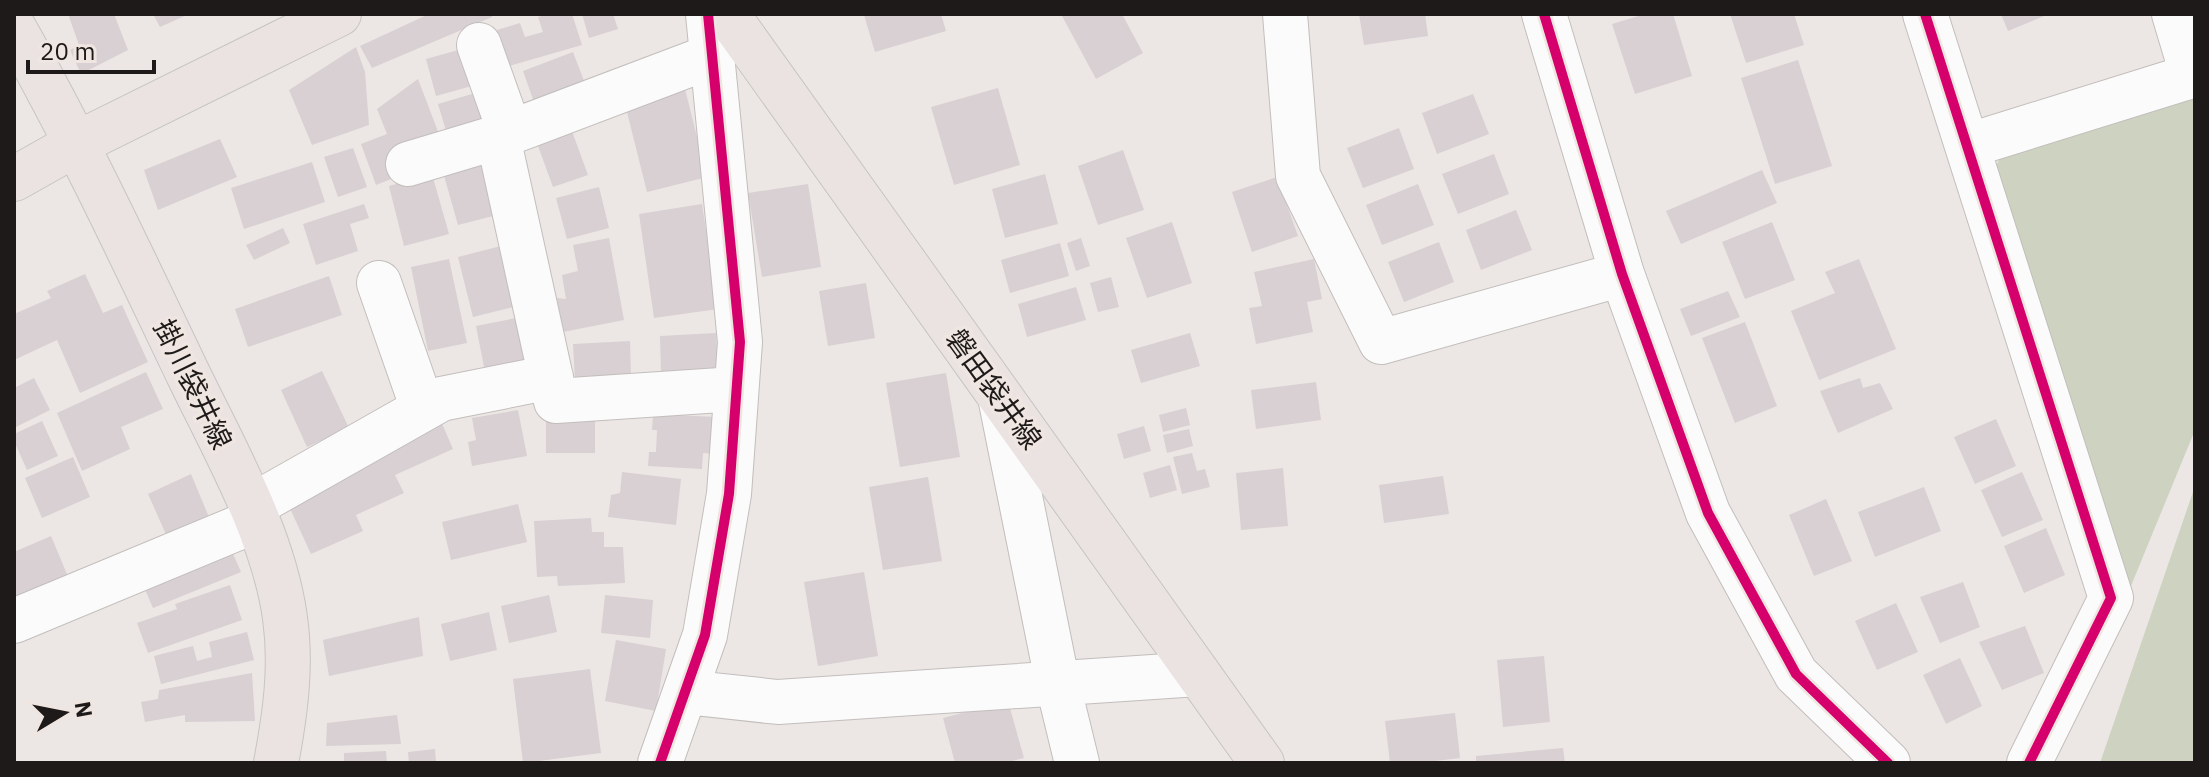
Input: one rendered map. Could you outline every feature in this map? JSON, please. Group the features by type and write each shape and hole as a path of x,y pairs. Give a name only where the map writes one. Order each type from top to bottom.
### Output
{"main road":[{"path":"14,179 78,143 339,14"},
{"name":"磐田袋井線","path":"727,14 1262,763"},
{"name":"掛川袋井線","path":"14,28 78,143 254,513 279,589 288,648 283,723 276,763"}],"street":[{"path":"660,763 705,635 729,494 740,342 708,14"},
{"path":"1285,14 1298,176 1381,342 1622,274"},
{"path":"1925,14 2111,598 2029,763"},
{"path":"1967,146 2194,74 2174,14"},
{"path":"1551,16 1622,274 1708,513 1796,674 1888,763"},
{"path":"479,45 504,134 556,401 736,389"},
{"path":"408,164 504,134 712,56"},
{"path":"379,283 423,409"},
{"path":"14,621 254,513 441,399 551,377"},
{"path":"1000,397 1058,685 1077,763"},
{"path":"685,692 778,702 1198,674"}],"green space":[{"path":"2195,94 2195,430 2126,598 1990,178 2000,158"},
{"path":"2195,486 2195,763 2100,763"}],"building":[{"path":"68,14 114,14 128,50 81,74 70,50 79,45"},
{"path":"153,14 189,14 160,27"},
{"path":"429,14 491,14 492,17 372,68 360,46"},
{"path":"572,14 582,45 509,66 497,30 520,23 525,37 543,32 538,17"},
{"path":"582,14 613,14 618,29 589,38"},
{"path":"941,14 946,31 875,52 864,15"},
{"path":"1061,14 1122,14 1143,53 1096,79"},
{"path":"1359,14 1425,14 1428,36 1364,45"},
{"path":"1645,14 1673,14 1692,76 1635,94 1612,24"},
{"path":"1730,14 1794,14 1804,45 1746,63"},
{"path":"2001,14 2049,14 2008,31"},
{"path":"356,47 365,72 369,125 312,145 289,90"},
{"path":"469,47 479,84 436,96 426,59"},
{"path":"573,52 586,86 535,105 523,71"},
{"path":"1798,60 1832,166 1775,184 1741,78"},
{"path":"682,77 707,177 647,192 622,92"},
{"path":"418,79 442,142 406,173 376,185 361,144 387,134 377,109"},
{"path":"998,88 1020,165 954,185 931,107"},
{"path":"482,91 491,121 447,134 438,104"},
{"path":"1473,94 1489,134 1437,154 1422,113"},
{"path":"569,123 588,175 553,187 534,135"},
{"path":"1399,128 1414,169 1363,188 1347,148"},
{"path":"220,139 237,177 158,210 144,170"},
{"path":"353,148 367,187 338,197 324,157"},
{"path":"1123,150 1144,210 1098,225 1078,166"},
{"path":"485,154 501,214 458,225 441,165"},
{"path":"1494,154 1509,194 1458,214 1442,174"},
{"path":"312,162 325,202 244,229 231,188"},
{"path":"1762,170 1777,203 1681,244 1666,211"},
{"path":"432,174 449,234 404,246 389,186"},
{"path":"1045,174 1058,224 1005,238 992,189"},
{"path":"1277,177 1298,236 1252,252 1232,192"},
{"path":"808,184 821,267 762,277 748,193"},
{"path":"1418,184 1434,225 1382,245 1366,205"},
{"path":"599,187 609,228 567,239 556,198"},
{"path":"364,204 369,218 350,224 358,251 316,265 303,224"},
{"path":"702,204 718,309 654,318 639,214"},
{"path":"1516,210 1532,250 1481,270 1466,230"},
{"path":"1172,222 1192,283 1147,298 1126,238"},
{"path":"1772,222 1795,280 1745,299 1722,242"},
{"path":"283,228 290,243 254,260 246,245"},
{"path":"609,238 624,320 563,332 557,298 566,299 562,275 578,271 573,245"},
{"path":"1081,238 1090,266 1076,271 1067,243"},
{"path":"1439,242 1454,282 1404,302 1388,262"},
{"path":"1060,243 1069,276 1010,293 1001,260"},
{"path":"501,246 517,306 473,317 458,257"},
{"path":"449,259 467,343 428,351 411,267"},
{"path":"1314,259 1322,299 1307,302 1313,332 1256,344 1249,308 1262,306 1254,272"},
{"path":"1859,259 1896,349 1819,380 1791,311 1835,293 1825,272"},
{"path":"85,274 103,313 122,305 148,362 80,393 57,340 14,360 14,314 51,298 47,291"},
{"path":"329,276 342,315 248,347 235,309"},
{"path":"1111,277 1119,307 1098,312 1090,283"},
{"path":"866,283 875,338 828,346 819,291"},
{"path":"1076,287 1086,320 1027,337 1018,304"},
{"path":"1728,291 1740,317 1691,336 1680,309"},
{"path":"516,318 526,369 486,377 476,326"},
{"path":"1745,322 1777,406 1735,423 1702,338"},
{"path":"716,333 718,370 661,373 660,336"},
{"path":"1190,333 1200,366 1141,383 1131,350"},
{"path":"630,341 631,378 575,381 573,344"},
{"path":"322,371 349,428 307,447 281,390"},
{"path":"146,372 163,409 121,427 130,449 82,471 57,413"},
{"path":"946,373 960,457 900,467 886,383"},
{"path":"34,378 50,410 14,428 14,388"},
{"path":"1860,378 1863,388 1880,383 1893,409 1838,433 1820,391"},
{"path":"1316,382 1321,420 1256,429 1251,390"},
{"path":"1186,408 1190,425 1163,432 1159,415"},
{"path":"518,410 527,456 472,466 468,442 476,440 472,418"},
{"path":"546,413 595,414 595,453 546,453"},
{"path":"653,414 717,417 715,454 703,453 702,469 648,466 649,452 656,452 657,430 652,430"},
{"path":"440,419 453,449 395,475 404,493 356,515 363,531 311,554 287,502"},
{"path":"1996,419 2016,466 1975,484 1954,437"},
{"path":"42,421 58,456 27,470 14,434"},
{"path":"1144,426 1151,451 1124,459 1117,434"},
{"path":"1189,429 1193,446 1167,453 1163,435"},
{"path":"1192,453 1197,471 1205,469 1210,487 1182,494 1173,457"},
{"path":"73,457 90,497 42,518 25,478"},
{"path":"1170,465 1177,490 1150,498 1143,473"},
{"path":"1283,468 1288,526 1241,530 1236,473"},
{"path":"622,472 681,479 676,525 608,517 611,495 620,493"},
{"path":"2022,472 2043,520 2002,537 1981,490"},
{"path":"191,474 211,522 169,541 148,494"},
{"path":"1443,476 1449,514 1384,523 1379,485"},
{"path":"928,477 942,561 883,570 869,487"},
{"path":"1924,487 1941,531 1875,557 1858,512"},
{"path":"1826,499 1852,561 1814,576 1789,515"},
{"path":"518,504 527,542 451,560 442,522"},
{"path":"591,518 592,532 604,532 604,547 623,547 625,583 558,586 557,576 537,577 534,521"},
{"path":"2046,528 2065,575 2024,593 2004,546"},
{"path":"51,536 69,579 14,603 14,552"},
{"path":"231,549 241,572 153,608 143,585"},
{"path":"864,572 878,656 818,666 804,582"},
{"path":"1963,582 1980,627 1940,643 1920,597"},
{"path":"230,585 242,620 148,653 137,623 177,609 175,604"},
{"path":"549,595 557,632 509,643 501,606"},
{"path":"605,595 653,600 650,638 601,633"},
{"path":"1896,603 1918,652 1877,670 1855,621"},
{"path":"489,612 497,650 450,661 441,624"},
{"path":"419,617 423,656 329,676 323,640"},
{"path":"2025,626 2044,673 2002,690 1979,642"},
{"path":"247,632 254,660 161,684 154,656 193,646 197,661 212,657 209,642"},
{"path":"616,640 666,649 656,711 605,701"},
{"path":"1544,656 1550,722 1503,727 1497,660"},
{"path":"1960,658 1982,706 1946,724 1923,675"},
{"path":"590,669 601,753 523,763 513,679"},
{"path":"252,673 255,721 185,722 185,715 145,722 141,702 158,699 159,690"},
{"path":"1008,701 1024,758 1005,763 955,763 943,718"},
{"path":"1455,713 1460,758 1390,763 1385,721"},
{"path":"397,715 401,744 326,746 327,723"},
{"path":"1563,748 1565,763 1476,763 1476,756"},
{"path":"435,749 436,763 409,763 408,752"},
{"path":"386,751 387,763 344,763 344,753"}],"cycle path":[{"path":"660,763 705,635 729,494 740,342 708,14"},
{"path":"1544,14 1622,274 1708,513 1796,674 1888,763"},
{"path":"1925,14 2111,598 2029,763"}]}
